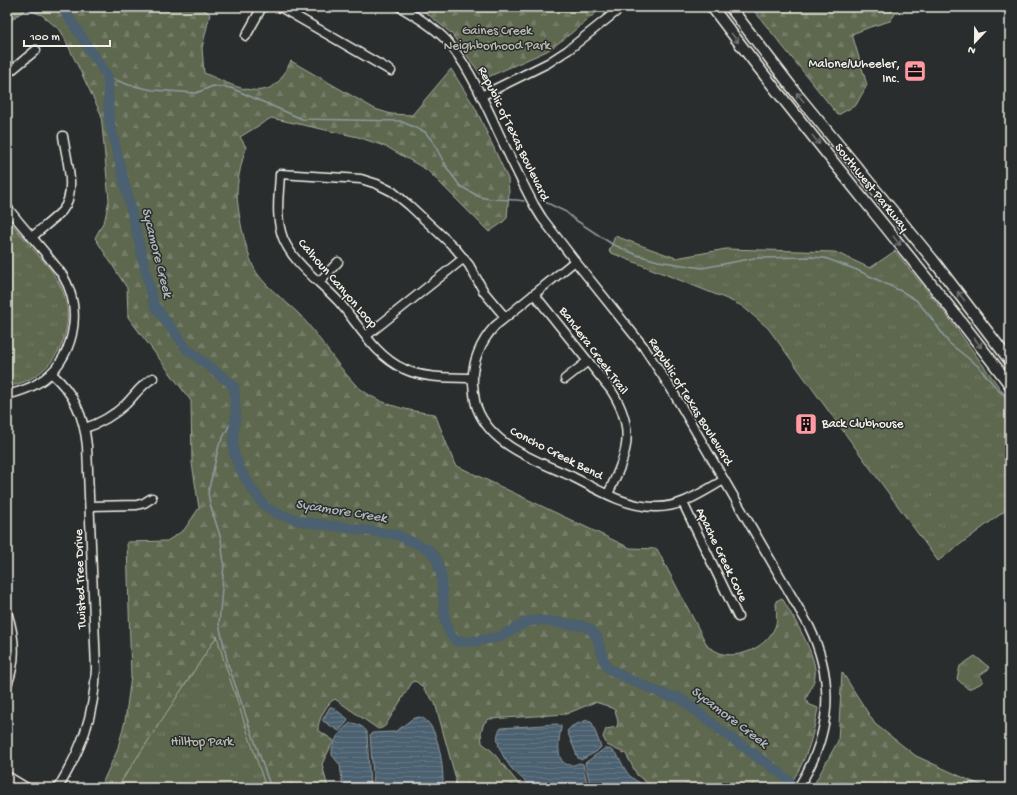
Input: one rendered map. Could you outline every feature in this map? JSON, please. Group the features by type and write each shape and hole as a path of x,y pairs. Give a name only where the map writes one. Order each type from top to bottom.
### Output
{"main road":[{"name":"Southwest Parkway","path":"712,7 780,96 966,327 1010,385"},
{"name":"Southwest Parkway","path":"730,7 800,98 932,260 1010,361"}],"street":[{"path":"246,36 262,7"},
{"path":"280,7 391,71"},
{"name":"Republic of Texas Boulevard","path":"400,7 428,24 447,41 466,66 534,205 542,218 575,261 622,319 655,364 680,402 808,626 818,648 827,695 824,728 815,758 798,788"},
{"path":"481,96 548,63 568,50 622,7"},
{"path":"7,74 36,50"},
{"path":"32,237 62,211 69,198 71,190 63,136"},
{"name":"Calhoun Canyon Loop","path":"473,378 422,375 408,371 388,360 374,346 338,301 296,259 284,238 278,216 280,174 352,178 377,184 401,198 448,241 464,258 484,292 505,317"},
{"path":"7,207 62,275 70,290 74,320 72,336 64,355 51,373 32,387 7,395"},
{"path":"366,336 464,258"},
{"name":"Concho Creek Bend","path":"575,261 505,317 490,332 483,343 476,357 473,378 475,400 486,423 499,438 516,450 629,503 646,507 663,507 682,503 724,480"},
{"path":"319,282 338,262"},
{"name":"Bandera Creek Trail","path":"534,294 614,396 623,415 627,430 623,462 608,494"},
{"path":"565,379 588,361"},
{"name":"Twisted Tree Drive","path":"51,373 70,393 85,428 90,506 96,669 95,692 85,734 74,760 58,788"},
{"path":"85,428 102,422 116,413 126,404 140,387 153,378"},
{"path":"90,506 137,505 149,501 152,498"},
{"name":"Apache Creek Cove","path":"682,503 738,617"},
{"path":"7,612 13,631 14,641 14,656 8,679"},
{"path":"7,776 27,788"}],"green space":[{"path":"7,7 201,7 210,14 202,48 204,73 241,88 261,90 270,88 278,82 291,61 375,109 391,114 412,115 451,69 476,109 508,179 509,193 507,218 502,223 489,232 427,170 387,147 358,137 271,118 240,137 246,147 238,180 238,209 247,249 253,266 267,285 299,314 347,375 362,390 381,401 392,405 413,411 435,414 455,465 630,548 657,549 708,647 721,653 731,655 754,649 766,640 775,627 777,618 776,601 782,598 798,625 813,658 815,676 813,685 806,699 808,704 818,708 808,750 800,768 788,788 654,788 637,775 626,754 607,745 603,737 606,729 617,727 618,722 615,710 595,702 566,714 489,719 484,723 481,732 482,743 492,751 522,788 455,788 456,779 435,703 417,682 413,681 385,726 382,728 378,729 335,699 329,704 321,717 318,726 318,730 333,740 322,764 328,788 100,788 117,751 125,721 131,677 127,542 167,541 184,530 199,508 192,463 191,401 128,317 127,288 95,238 105,219 109,200 101,114 61,31 42,15 26,9 7,23"},
{"name":"Gaines Creek Neighborhood Park","path":"419,7 603,7 547,51 488,77 481,75 451,33"},
{"path":"751,7 900,7 890,21 852,34 867,85 856,105 838,115"},
{"path":"7,218 51,270 62,289 66,301 67,314 63,340 58,352 50,363 41,372 30,379 7,387"},
{"path":"615,236 676,258 726,249 835,252 870,268 895,251 948,317 1010,402 1010,507 938,561 768,328 742,306 609,252"},
{"name":"Hilltop Park","path":"217,636 266,788 117,788"},
{"path":"975,656 990,668 980,675 983,681 980,684 968,689 957,679 960,666"},
{"path":"842,672 875,724 916,756 973,782 991,788 812,788 838,741"}],"water":[{"path":"330,707 348,719 339,731 323,721"},
{"path":"419,717 426,720 436,736 441,759 443,788 374,788 370,735 372,733 393,732 412,719"},
{"path":"587,720 592,723 601,747 596,752 581,760 578,758 567,731 572,726"},
{"path":"351,723 364,728 367,732 370,788 343,788 340,765 332,755 333,745 337,736"},
{"path":"557,724 561,726 559,750 562,761 566,764 572,765 580,763 583,764 588,788 531,788 513,770 500,750 498,744 498,733 501,728"},
{"path":"604,749 613,751 630,776 649,788 591,788 585,763"}],"waterway":[{"name":"Sycamore Creek","path":"62,7 108,77 109,119 154,305 187,349 234,386 236,413 233,439 234,454 240,469 251,488 264,505 277,514 305,522 398,535 429,550 436,558 441,574 445,620 449,633 456,641 469,642 500,637 526,622 539,620 583,626 590,629 597,637 604,661 609,669 665,695 680,698 790,782"},
{"path":"108,77 129,85 153,90 196,93 213,86 231,88 302,119 400,121 425,132 433,142 447,168 460,186 480,197 524,201"},
{"path":"541,200 566,212 612,244 637,255 658,261 702,268 755,258 811,257 825,258 857,270 903,292 916,300 949,343 978,366 999,391 1007,396"},
{"path":"236,413 219,445 208,493 221,539 224,564 219,624 228,664 271,788"}],"place":[{"name":"Malone/Wheeler, Inc.","path":"915,71"},
{"name":"Back Clubhouse","path":"806,424"}]}
